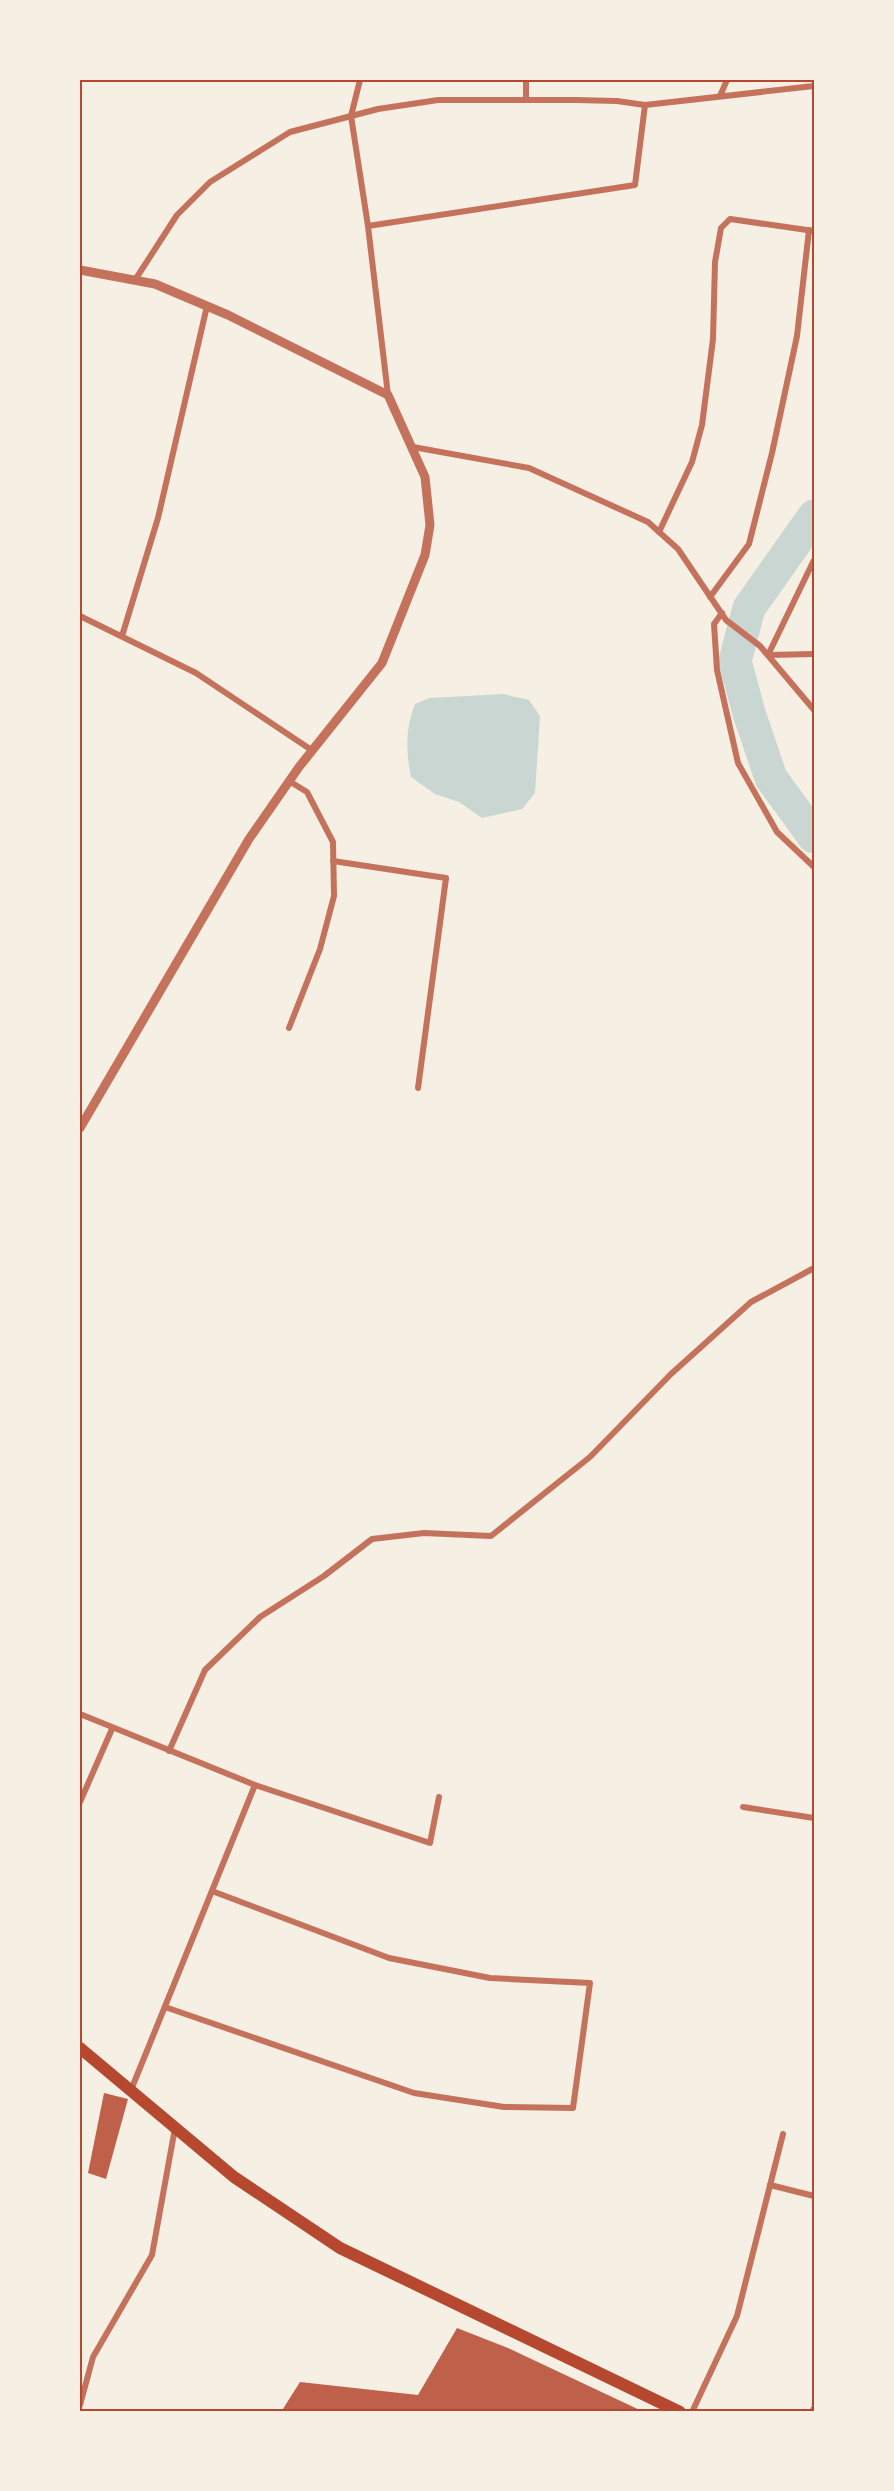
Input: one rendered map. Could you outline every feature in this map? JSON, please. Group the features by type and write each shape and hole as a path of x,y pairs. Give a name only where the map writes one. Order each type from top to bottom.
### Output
{"main road":[{"path":"80,2048 234,2177 340,2248 680,2412"}],"street":[{"path":"80,1128 249,839 289,782 382,663 425,555 430,525 425,477 388,395 368,226 351,116 360,80"},
{"path":"526,80 526,99"},
{"path":"720,96 727,80"},
{"path":"135,280 177,215 210,182 290,132 378,109 438,100 617,101 645,105 814,86"},
{"path":"368,226 635,185 645,105"},
{"path":"659,532 692,462 702,425 713,339 715,262 721,228 730,219 812,230 797,336 772,453 749,544 711,597"},
{"path":"80,270 155,284 207,306 388,395"},
{"path":"122,636 158,518 207,306"},
{"path":"413,447 529,468 648,522 678,549 726,620 760,646 814,711"},
{"path":"768,655 814,560"},
{"path":"722,613 714,624 717,670 738,763 777,832 814,867"},
{"path":"80,616 196,673 313,751"},
{"path":"768,655 814,654"},
{"path":"289,782 307,792 333,842 334,896 320,949 289,1028"},
{"path":"333,861 446,878 418,1088"},
{"path":"169,1751 205,1670 260,1617 324,1576 372,1539 424,1533 491,1536 591,1457 671,1374 752,1302 814,1268"},
{"path":"80,1714 112,1729 255,1785 430,1843 439,1797"},
{"path":"80,1802 112,1729"},
{"path":"131,2091 255,1785"},
{"path":"742,1807 814,1818"},
{"path":"165,2007 414,2093 504,2107 573,2109 590,1983 490,1978 389,1958 212,1891"},
{"path":"80,2405 93,2357 152,2255 175,2128"},
{"path":"692,2412 737,2316 783,2134"},
{"path":"770,2185 814,2196"}],"shaded area":[{"path":"503,694 529,700 540,716 535,793 522,809 482,818 459,802 435,794 411,777 407,749 409,723 415,704 430,698"}],"building":[{"path":"104,2093 128,2099 106,2179 88,2173"},
{"path":"457,2328 508,2348 644,2412 281,2412 300,2382 418,2395"}],"waterway":[{"path":"814,516 749,608 735,661 749,713 771,778 814,837"}]}
